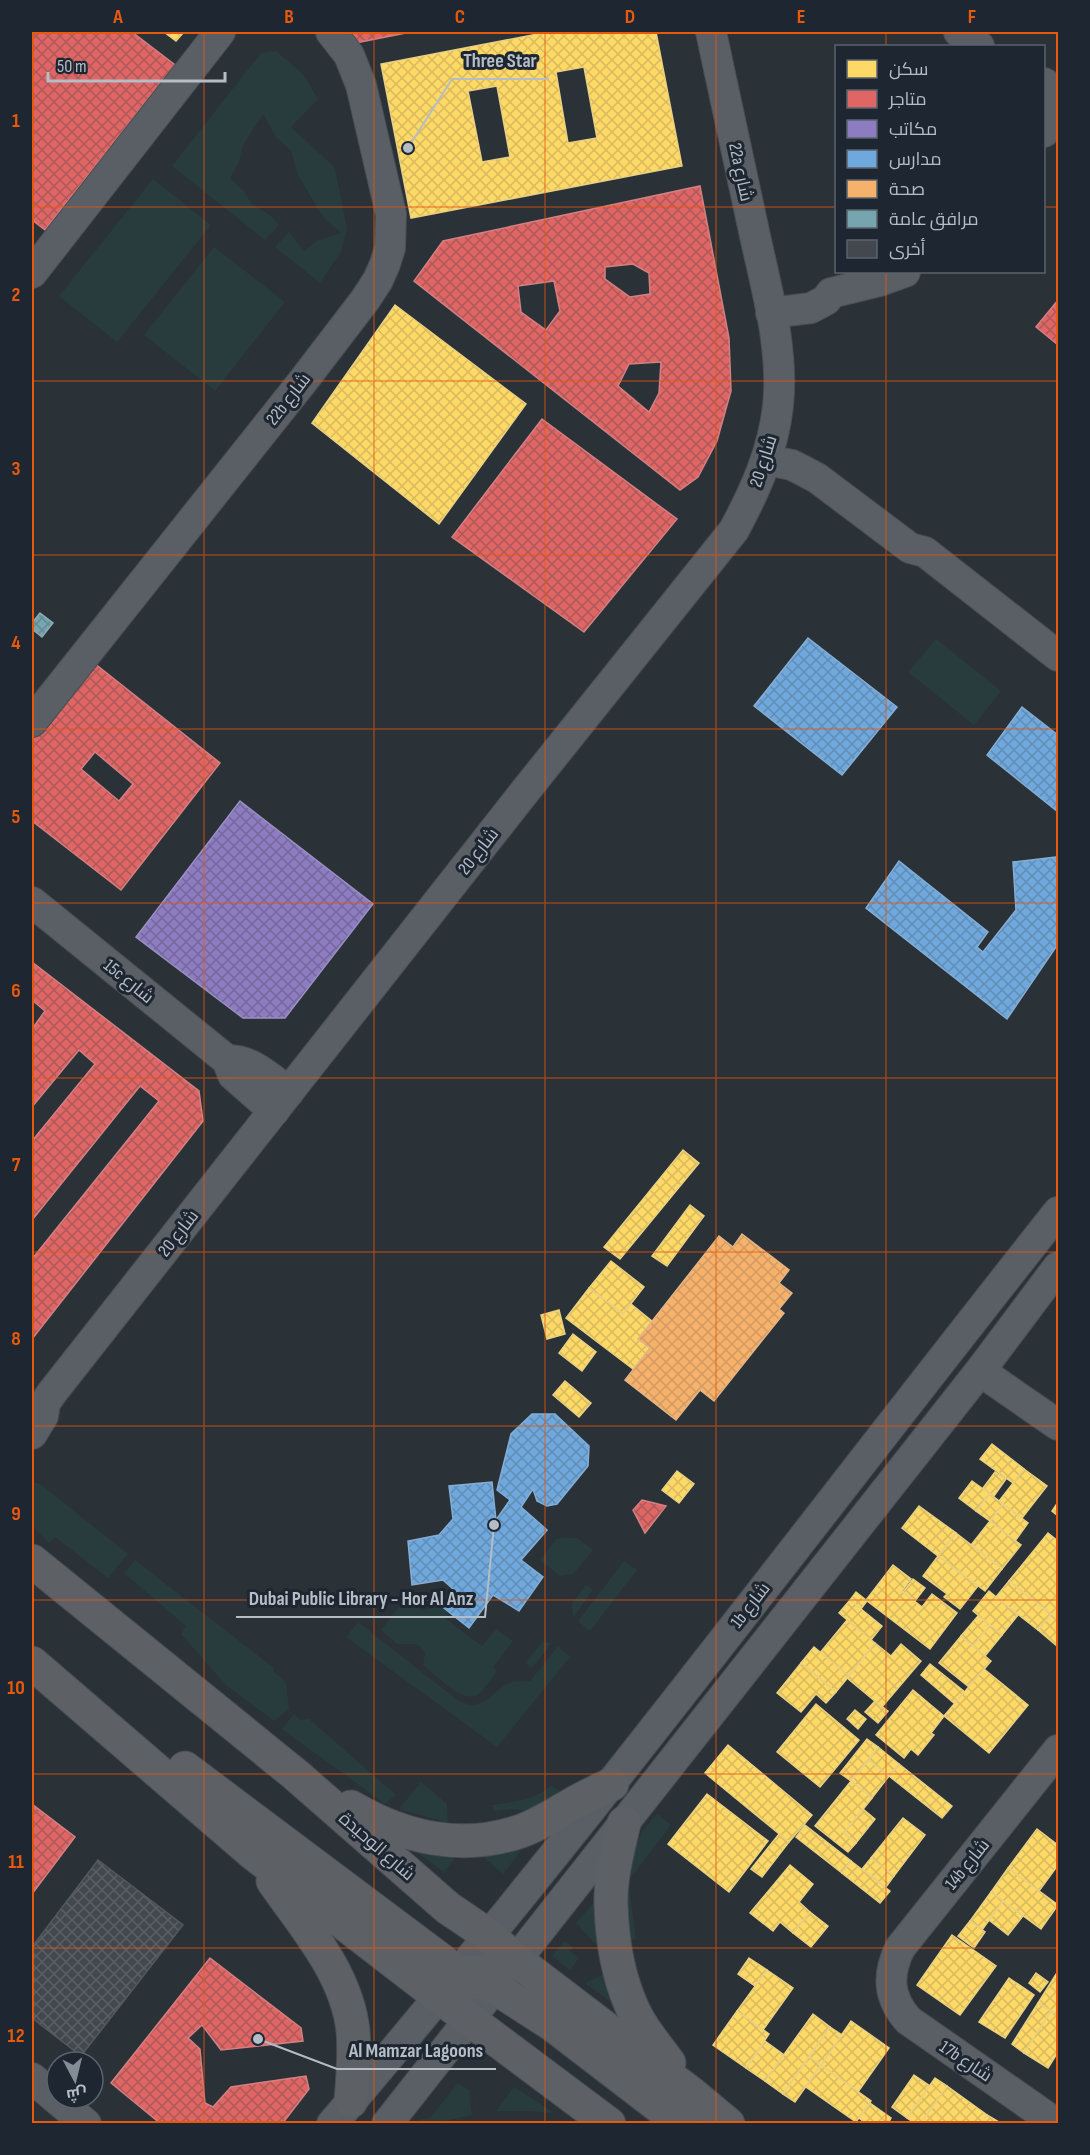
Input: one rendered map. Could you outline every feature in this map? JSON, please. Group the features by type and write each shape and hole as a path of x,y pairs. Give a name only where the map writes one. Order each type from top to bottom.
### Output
{"main road":[{"name":"شارع الوحيدة","path":"32,1561 296,1775 448,1908 488,1935 687,2109 728,2124"},
{"path":"32,1663 255,1855 447,1984 448,1987 462,1982 478,1982 494,1987 687,2109"},
{"path":"134,1751 147,1750 161,1753 173,1760 447,1984 469,2019 609,2124"},
{"path":"296,1775 368,1817 397,1830 426,1838 456,1841 487,1839 518,1832 546,1820 612,1784"},
{"path":"624,1823 613,1878 611,1905 616,1951 632,2006 687,2109"},
{"path":"255,1855 323,1953 342,1987 353,2030 354,2065 341,2112"},
{"path":"447,1984 516,1960"}],"street":[{"path":"32,273 220,32"},
{"name":"22b شارع","path":"32,722 303,381 365,300 385,264 390,248 392,214 364,96 352,62 331,32"},
{"name":"22a شارع","path":"711,32 769,303"},
{"path":"959,32 978,45"},
{"path":"1045,87 1052,112"},
{"path":"769,303 811,308 826,300 831,293 902,273"},
{"name":"شارع 20","path":"32,1434 43,1416 38,1406 734,530 750,500 774,433 779,380 769,303"},
{"path":"766,460 792,465 817,478 910,548 925,552 1059,656"},
{"path":"910,548 920,569 1059,673"},
{"name":"15c شارع","path":"32,902 227,1060 233,1075 281,1102"},
{"name":"1b شارع","path":"341,2112 612,1784 891,1422 1059,1212"},
{"name":"1b شارع","path":"387,2124 980,1371 1059,1267"},
{"path":"980,1371 1059,1425"},
{"name":"14b شارع","path":"891,1986 891,1972 900,1948 1049,1782 1059,1750"},
{"name":"17b شارع","path":"891,1986 899,2010 908,2020 1057,2124"},
{"path":"32,2078 71,2119"}],"green space":[{"path":"276,51 303,74 318,99 291,127 335,168 347,228 341,252 320,283 275,247 289,232 304,251 317,241 341,233 325,219 318,209 298,175 291,151 276,137 263,114 243,145 239,162 230,178 244,191 252,204 271,216 279,225 265,240 172,166 261,53"},
{"path":"153,179 211,225 117,342 59,296"},
{"path":"214,247 285,302 215,391 144,335"},
{"path":"936,639 1001,691 974,725 908,672"},
{"path":"32,1482 40,1484 128,1554 108,1578 55,1537 49,1543 32,1526"},
{"path":"577,1538 593,1550 573,1574 560,1576 540,1560 556,1539"},
{"path":"135,1560 274,1668 273,1671 286,1682 289,1709 274,1721 227,1686 181,1634 186,1626 124,1573"},
{"path":"624,1561 637,1570 590,1631 578,1621"},
{"path":"586,1585 593,1590 573,1618 572,1603"},
{"path":"406,1598 421,1610 440,1605 449,1613 446,1619 482,1646 496,1629 513,1641 493,1667 497,1671 479,1694 473,1697 466,1696 450,1687 423,1665 425,1654 420,1646 397,1644 381,1630"},
{"path":"358,1622 460,1702 469,1705 483,1702 512,1682 531,1680 558,1646 570,1657 497,1747 346,1637"},
{"path":"542,1642 552,1643 532,1668 526,1662"},
{"path":"294,1714 300,1720 309,1719 396,1795 385,1804 282,1729"},
{"path":"421,1782 447,1804 448,1823 399,1809"},
{"path":"551,1786 561,1791 548,1801 527,1811 511,1809 494,1811 492,1805 531,1797"},
{"path":"657,1814 671,1825 628,1881 636,1939 630,1940 624,1902 632,1853 643,1830"},
{"path":"523,1848 503,1874 481,1855"},
{"path":"420,1851 457,1856 444,1872 419,1854"},
{"path":"597,1899 602,1941 598,1947 576,1923"},
{"path":"564,1941 573,1947 570,1951 579,1958 570,1970 552,1956"},
{"path":"607,1973 616,2006 585,1983"},
{"path":"458,2083 469,2090 472,2115 436,2123 415,2123 418,2120 430,2118"},
{"path":"514,2087 555,2113 496,2111"}],"building: سكن":[{"path":"164,32 184,32 176,41"},
{"path":"548,32 656,32 682,166 411,218 381,64","holes":["584,67 597,138 568,143 556,72","497,86 510,157 482,162 468,91"]},
{"path":"395,305 526,404 439,524 312,423"},
{"path":"683,1150 699,1163 620,1259 604,1247"},
{"path":"690,1205 704,1216 667,1266 652,1256"},
{"path":"611,1261 644,1287 623,1314 589,1288"},
{"path":"589,1288 623,1314 631,1304 652,1321 638,1339 650,1348 633,1369 566,1318"},
{"path":"559,1310 565,1334 547,1339 541,1315"},
{"path":"573,1334 596,1352 582,1371 559,1353"},
{"path":"565,1381 591,1403 579,1417 553,1395"},
{"path":"992,1444 1024,1469 1013,1483 980,1459"},
{"path":"1024,1469 1047,1486 1022,1518 999,1501"},
{"path":"677,1471 694,1484 679,1503 662,1490"},
{"path":"995,1472 1006,1479 994,1496 983,1488"},
{"path":"972,1481 990,1494 976,1511 959,1498"},
{"path":"990,1494 1003,1504 990,1521 976,1511"},
{"path":"1058,1502 1058,1516 1052,1511"},
{"path":"1003,1504 1028,1523 1015,1541 990,1521"},
{"path":"919,1506 956,1533 938,1556 902,1528"},
{"path":"990,1521 1021,1545 1002,1569 971,1545"},
{"path":"956,1533 1002,1569 985,1591 938,1556"},
{"path":"1048,1533 1058,1541 1058,1620 1009,1581"},
{"path":"938,1556 978,1586 960,1609 944,1597 947,1594 923,1576"},
{"path":"893,1565 911,1579 902,1591 922,1607 932,1594 957,1613 930,1649 866,1600"},
{"path":"913,1579 925,1588 915,1601 903,1592"},
{"path":"1009,1581 1051,1614 1038,1630 996,1597"},
{"path":"989,1591 1018,1615 1002,1635 973,1611"},
{"path":"856,1592 867,1601 861,1609 850,1600"},
{"path":"850,1600 882,1626 871,1640 839,1613"},
{"path":"1051,1614 1058,1620 1058,1647 1038,1630"},
{"path":"978,1616 990,1625 973,1646 961,1636"},
{"path":"847,1620 875,1643 849,1676 820,1653"},
{"path":"990,1625 1002,1635 985,1656 973,1646"},
{"path":"961,1636 991,1661 969,1687 939,1663"},
{"path":"875,1643 891,1656 901,1644 921,1661 882,1707 847,1678"},
{"path":"814,1647 849,1676 836,1692 801,1663"},
{"path":"801,1663 836,1692 826,1703 816,1694 801,1712 777,1693"},
{"path":"930,1664 965,1692 955,1704 921,1675"},
{"path":"984,1669 1028,1705 989,1753 944,1716"},
{"path":"913,1690 944,1716 931,1733 934,1735 918,1755 911,1749 904,1758 876,1735"},
{"path":"875,1701 888,1711 878,1723 865,1712"},
{"path":"816,1704 859,1740 820,1787 777,1752"},
{"path":"855,1710 866,1719 858,1729 847,1719"},
{"path":"867,1739 878,1747 851,1781 840,1773"},
{"path":"728,1745 812,1815 789,1842 705,1773"},
{"path":"878,1747 899,1764 889,1776 869,1760"},
{"path":"869,1760 889,1776 872,1798 851,1781"},
{"path":"899,1764 952,1806 942,1818 889,1776"},
{"path":"851,1781 872,1798 844,1833 856,1843 848,1852 815,1826"},
{"path":"707,1794 768,1841 729,1892 668,1844"},
{"path":"863,1809 875,1819 856,1843 844,1833"},
{"path":"903,1818 925,1835 894,1876 871,1858"},
{"path":"805,1825 851,1861 842,1873 796,1837"},
{"path":"1037,1829 1058,1845 1058,1865 1039,1891 1008,1868"},
{"path":"779,1834 789,1842 762,1877 751,1869"},
{"path":"871,1858 894,1876 886,1887 862,1869"},
{"path":"851,1861 890,1891 880,1903 842,1873"},
{"path":"790,1865 813,1884 799,1902 810,1912 793,1933 780,1922 773,1931 750,1913"},
{"path":"1008,1868 1058,1905 1041,1929 991,1892"},
{"path":"991,1892 1003,1901 982,1930 970,1921"},
{"path":"1003,1901 1023,1916 1008,1935 989,1920"},
{"path":"810,1912 828,1926 811,1947 793,1933"},
{"path":"970,1921 985,1932 974,1948 958,1936"},
{"path":"952,1935 996,1966 960,2015 917,1985"},
{"path":"749,1958 767,1970 755,1986 738,1974"},
{"path":"767,1970 793,1988 763,2030 737,2011"},
{"path":"1058,1971 1058,2007 1055,2013 1038,2003"},
{"path":"1036,1973 1048,1982 1040,1992 1029,1983"},
{"path":"1009,1978 1034,1995 1005,2038 979,2022"},
{"path":"1038,2003 1051,2011 1024,2053 1012,2044"},
{"path":"737,2011 769,2034 746,2068 713,2045"},
{"path":"1051,2011 1058,2016 1058,2052 1048,2068 1024,2053"},
{"path":"813,2014 830,2027 783,2094 765,2081"},
{"path":"851,2021 889,2048 858,2092 821,2065"},
{"path":"830,2027 842,2035 821,2065 809,2057"},
{"path":"765,2041 784,2055 765,2081 746,2068"},
{"path":"809,2057 821,2065 795,2102 783,2094"},
{"path":"821,2065 871,2101 856,2122 806,2087"},
{"path":"914,2075 930,2086 907,2118 892,2107"},
{"path":"935,2078 947,2086 921,2124 916,2124 907,2118"},
{"path":"947,2086 987,2115 981,2124 921,2123"},
{"path":"870,2103 891,2118 888,2124 867,2124 859,2118"},
{"path":"987,2115 999,2122 998,2124 981,2124"}],"building: متاجر":[{"path":"32,32 132,32 175,65 45,230 32,220"},
{"path":"353,32 411,32 355,43"},
{"path":"700,186 729,338 731,391 717,441 698,477 680,490 414,281 443,241","holes":["633,264 649,273 650,294 630,297 605,279 605,267","554,281 560,311 546,330 521,312 518,286","661,362 659,393 649,412 618,386 629,364"]},
{"path":"1058,300 1058,345 1036,327"},
{"path":"542,419 677,519 584,632 452,537"},
{"path":"89,659 220,763 121,890 32,821 32,735","holes":["95,752 133,784 119,801 81,769"]},
{"path":"32,962 199,1091 203,1121 32,1339 32,1259 159,1101 140,1086 32,1220 32,1141 95,1064 79,1050 32,1107 32,1029 45,1011 32,1000"},
{"path":"642,1500 666,1506 645,1533 633,1510"},
{"path":"32,1804 75,1837 32,1894"},
{"path":"210,1958 301,2028 303,2041 221,2050 202,2025 188,2038 200,2049 205,2103 213,2107 231,2087 306,2076 309,2089 282,2124 161,2124 111,2083"}],"building: مكاتب":[{"path":"240,801 373,904 285,1018 243,1018 136,937"}],"building: مدارس":[{"path":"808,638 897,707 842,775 754,706"},
{"path":"1022,707 1058,735 1058,812 987,755"},
{"path":"1058,854 1058,944 1007,1019 866,908 899,861 988,932 977,947 983,952 1016,910 1013,862 1056,857"},
{"path":"532,1414 555,1414 589,1446 588,1466 557,1504 547,1506 537,1501 533,1489 521,1507 547,1530 521,1560 543,1577 519,1611 493,1595 469,1628 440,1605 453,1589 443,1580 412,1585 408,1541 439,1535 453,1519 449,1486 492,1482 496,1520 510,1500 497,1490 511,1434"}],"building: صحة":[{"path":"742,1234 789,1270 779,1283 792,1293 779,1309 784,1313 714,1401 700,1390 676,1420 625,1380 650,1348 638,1339 719,1236 733,1247"}],"building: مرافق عامة":[{"path":"40,613 53,623 42,637 32,629 32,623"}],"building: أخرى":[{"path":"98,1860 183,1925 86,2050 73,2050 32,2018 32,1947"}],"place":[{"name":"Three Star","path":"408,148"},
{"name":"Dubai Public Library - Hor Al Anz","path":"494,1525"},
{"name":"Al Mamzar Lagoons","path":"258,2039"}]}
